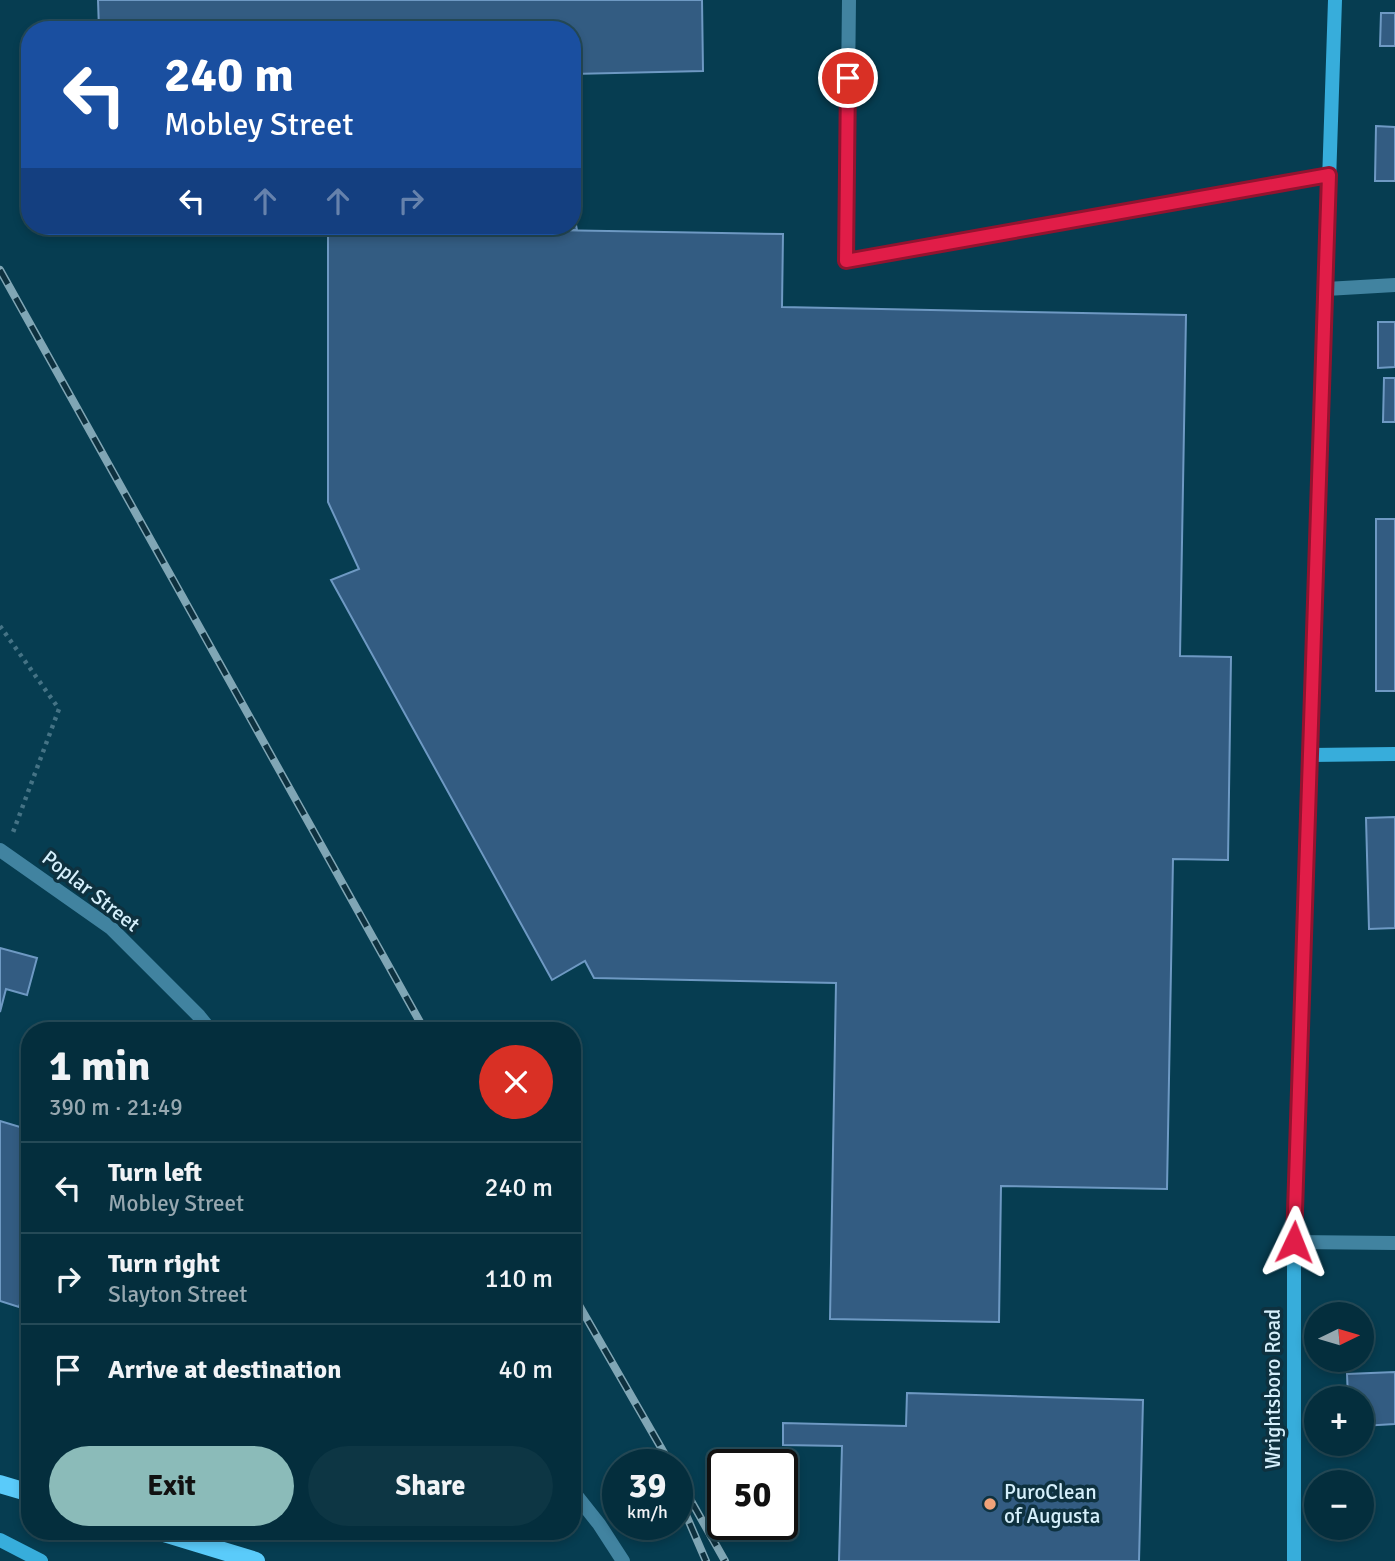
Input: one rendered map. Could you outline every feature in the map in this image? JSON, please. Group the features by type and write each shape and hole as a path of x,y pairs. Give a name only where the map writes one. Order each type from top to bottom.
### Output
{"main road":[{"name":"Wrightsboro Road","path":"1294,1561 1294,1242 1335,0"},
{"path":"1310,755 1395,754"},
{"path":"0,1484 21,1490"},
{"path":"0,1540 41,1561"},
{"path":"186,1540 256,1561"}],"street":[{"path":"849,0 846,261 1329,175"},
{"path":"1326,289 1395,285"},
{"name":"Poplar Street","path":"3,851 111,928 204,1022"},
{"path":"1294,1242 1395,1243"},
{"path":"581,1501 623,1561"}],"path":[{"path":"0,626 59,709 3,851"}],"building":[{"path":"98,0 702,0 703,71 581,74 581,21 99,21"},
{"path":"1381,13 1395,13 1395,46 1380,46"},
{"path":"1376,126 1395,127 1395,181 1375,181"},
{"path":"581,230 783,234 782,307 1186,315 1180,656 1231,657 1228,860 1173,859 1167,1189 1001,1186 999,1322 830,1319 836,983 594,978 585,961 552,980 331,580 359,569 328,502 328,235 581,235"},
{"path":"1378,322 1395,322 1395,367 1378,368"},
{"path":"1384,378 1395,378 1395,422 1383,422"},
{"path":"1376,519 1395,519 1395,691 1376,691"},
{"path":"1395,817 1395,928 1369,929 1366,818"},
{"path":"0,948 37,958 27,995 6,989 0,1012"},
{"path":"0,1121 21,1127 21,1300 19,1307 0,1301"},
{"path":"1395,1372 1395,1424 1374,1425 1374,1386 1348,1386 1347,1374"},
{"name":"PuroClean of Augusta","path":"907,1393 1143,1400 1139,1561 839,1561 842,1446 783,1445 783,1423 906,1426"}],"railway":[{"path":"0,270 420,1022"},
{"path":"581,1309 662,1449"},
{"path":"693,1504 725,1561"},
{"path":"693,1531 706,1561"}],"place":[{"name":"PuroClean of Augusta","path":"990,1504"}],"route":[{"path":"848,78 846,261 1329,175 1294,1242"}]}
